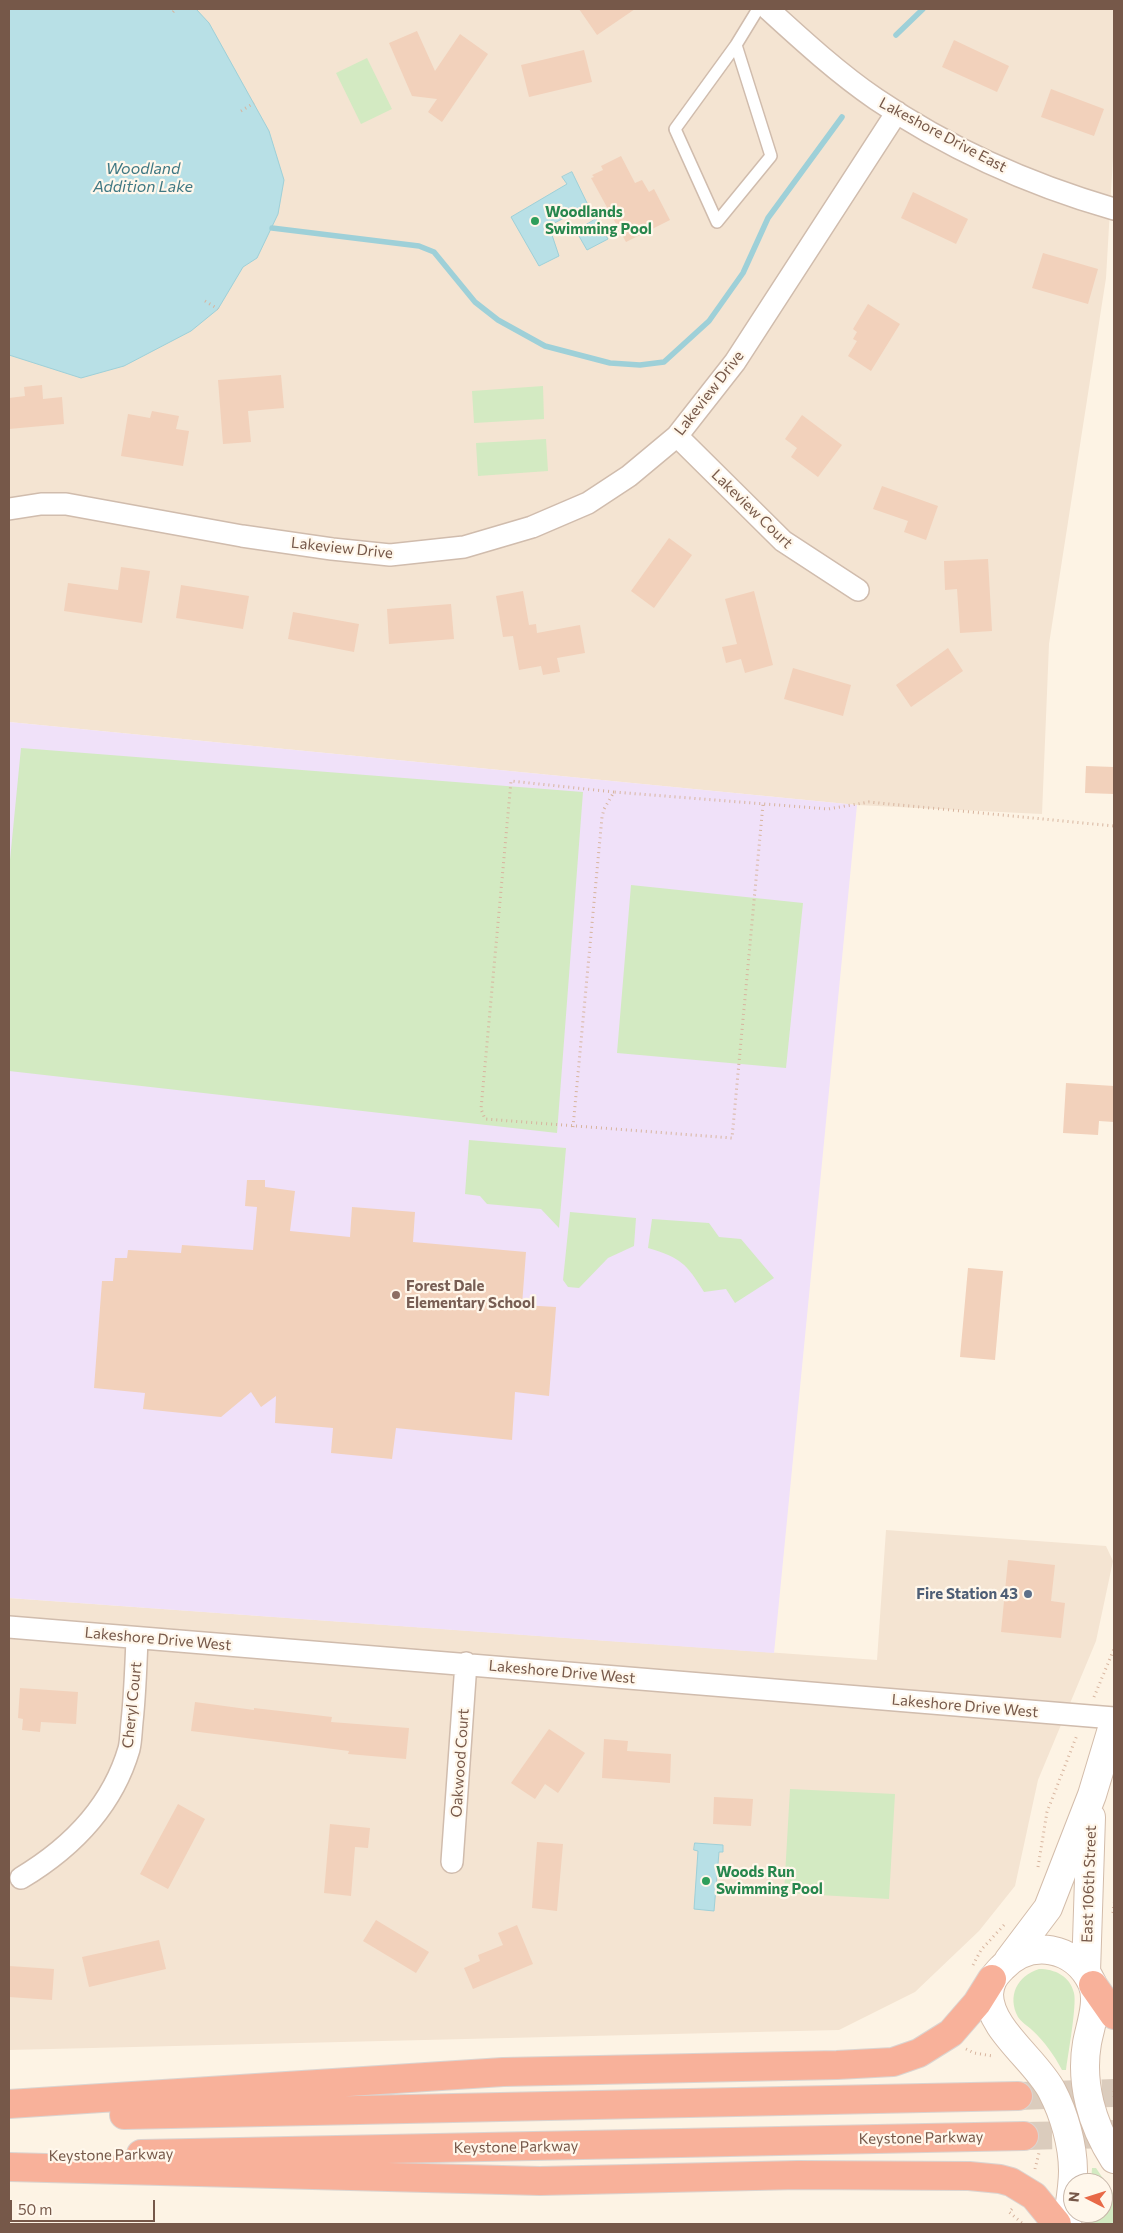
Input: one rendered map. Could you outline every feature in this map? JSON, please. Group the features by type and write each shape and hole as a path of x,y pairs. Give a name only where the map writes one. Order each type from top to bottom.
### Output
{"highway":[{"path":"9,2104 503,2072 884,2063 919,2053 951,2033 977,2004 990,1970"},
{"path":"1090,1979 1114,2016"},
{"path":"9,2117 1018,2096"},
{"name":"Keystone Parkway","path":"9,2156 320,2152 1024,2136"},
{"path":"9,2167 540,2181 798,2175 968,2176 1011,2182 1034,2196 1057,2224"}],"street":[{"name":"Lakeshore Drive East","path":"768,9 846,76 897,112 968,152 1031,181 1079,199 1114,209"},
{"name":"Lakeview Drive","path":"9,509 41,504 66,504 242,536 390,555 464,547 532,527 588,503 629,476 678,436 735,362 897,112"},
{"name":"Lakeview Court","path":"678,436 783,541 858,590"},
{"name":"Lakeshore Drive West","path":"9,1626 1114,1718"},
{"name":"Cheryl Court","path":"21,1878 49,1861 77,1836 116,1785 130,1748 135,1696 136,1638"},
{"name":"Oakwood Court","path":"452,1862 466,1663"},
{"name":"East 106th Street","path":"990,1970 1048,1908 1092,1796 1114,1722"},
{"name":"East 106th Street","path":"1092,1796 1090,1979 1093,2016 1087,2042 1085,2081 1095,2120 1114,2159"},
{"path":"1067,2224 1073,2164 1063,2122 1052,2090 1041,2073 1000,2026 994,2016 989,1996 990,1970 1021,1953 1043,1949 1074,1959 1090,1979"}],"lane":[{"path":"736,45 771,156 717,222 675,129 736,45 758,9"}],"path":[{"path":"241,111 254,102"},
{"path":"205,301 218,309"},
{"path":"763,804 732,1138 485,1119 481,1109 511,782 828,809 869,802 1114,826"},
{"path":"573,1127 602,817 604,809 614,792"},
{"path":"1037,1870 1047,1812 1114,1649"},
{"path":"990,1970 980,1950 1007,1922"},
{"path":"1114,2091 1114,2098"},
{"path":"1009,2212 1024,2224"}],"shaded area":[{"path":"9,9 1114,9 1114,140 1106,278 1049,644 1042,814 857,805 9,722"},
{"path":"9,722 857,805 774,1653 9,1598"},
{"path":"886,1530 1106,1546 1113,1561 1096,1641 1038,1780 1015,1886 979,1931 915,1992 839,2030 9,2050 9,1598 877,1660"}],"green space":[{"path":"367,58 392,109 361,124 336,73"},
{"path":"543,386 544,419 474,423 472,391"},
{"path":"546,439 548,471 478,476 476,443"},
{"path":"21,748 583,792 557,1133 9,1071 9,870"},
{"path":"631,885 803,903 786,1068 617,1053"},
{"path":"469,1140 566,1148 559,1228 541,1209 487,1204 480,1196 465,1194"},
{"path":"570,1212 636,1218 634,1246 608,1258 579,1288 568,1287 563,1280"},
{"path":"652,1219 709,1223 719,1237 741,1239 774,1278 735,1303 726,1289 704,1292 682,1263 668,1255 648,1248"},
{"path":"790,1789 895,1794 889,1899 784,1893"},
{"path":"1039,1969 1051,1970 1061,1975 1069,1982 1074,1993 1075,1999 1066,2070 1062,2070 1045,2044 1019,2019 1015,2009 1014,1994 1016,1988 1025,1976"},
{"path":"1092,2168 1096,2168 1099,2173 1092,2173"},
{"path":"1113,2194 1114,2224 1087,2224 1113,2223"}],"water":[{"name":"Woodland Addition Lake","path":"9,9 196,9 209,23 269,131 284,180 278,214 257,258 243,267 218,309 191,331 124,366 81,378 9,355"},
{"name":"Woodlands Swimming Pool","path":"572,172 588,205 549,226 559,256 539,266 511,217 567,184 562,177"},
{"path":"596,219 608,239 587,250 576,231"},
{"name":"Woods Run Swimming Pool","path":"695,1843 723,1845 723,1852 719,1852 714,1911 694,1909 698,1851 694,1850"}],"building":[{"path":"579,9 635,9 597,35"},
{"path":"417,31 435,71 460,34 488,54 442,122 428,112 437,99 412,96 389,43"},
{"path":"954,40 1009,66 997,92 942,67"},
{"path":"584,50 592,82 529,97 521,65"},
{"path":"1051,89 1104,109 1094,136 1041,117"},
{"path":"621,156 635,183 642,180 649,192 654,189 670,220 626,242 591,178 594,177 592,175 603,170 601,166"},
{"path":"913,192 968,219 956,244 901,218"},
{"path":"1043,253 1098,269 1088,304 1032,288"},
{"path":"868,304 900,324 871,371 848,356 857,341 853,339 857,332 853,329"},
{"path":"281,375 284,408 248,411 251,442 223,444 218,380"},
{"path":"42,385 43,399 62,397 64,424 9,429 9,398 25,396 24,387"},
{"path":"152,411 179,416 176,429 189,431 183,466 121,456 128,414 150,418"},
{"path":"802,415 842,445 818,477 791,457 797,448 785,439"},
{"path":"882,486 938,506 926,540 904,532 908,521 873,509"},
{"path":"669,538 692,555 654,608 631,591"},
{"path":"988,559 992,631 960,633 957,589 945,590 944,561"},
{"path":"121,567 150,571 142,623 64,611 68,583 118,590"},
{"path":"181,585 249,596 243,629 176,618"},
{"path":"523,591 529,625 536,624 537,633 580,625 585,653 557,658 560,672 543,675 541,666 519,670 513,636 503,637 496,596"},
{"path":"754,591 773,665 745,673 741,659 726,663 722,647 737,644 725,599"},
{"path":"451,604 454,639 389,644 387,609"},
{"path":"293,612 359,624 354,652 288,639"},
{"path":"948,648 963,671 911,707 896,685"},
{"path":"793,668 851,685 843,716 784,699"},
{"path":"1086,766 1114,767 1114,794 1085,793"},
{"path":"1066,1083 1114,1086 1114,1122 1099,1121 1098,1135 1063,1133"},
{"path":"247,1180 265,1180 265,1187 295,1191 290,1231 350,1237 352,1207 415,1212 413,1242 526,1252 522,1305 556,1307 549,1396 515,1392 512,1440 396,1428 392,1459 331,1453 333,1428 275,1423 276,1396 261,1407 251,1392 221,1417 143,1409 145,1393 94,1388 102,1281 113,1281 115,1258 127,1258 128,1250 181,1253 182,1245 253,1250 257,1207 245,1206"},
{"path":"968,1268 1003,1271 995,1360 960,1357"},
{"name":"Fire Station 43","path":"1008,1560 1055,1565 1051,1601 1065,1603 1061,1638 1001,1632"},
{"path":"20,1688 78,1692 76,1724 41,1722 40,1732 22,1730 23,1719 18,1718"},
{"path":"195,1702 254,1710 254,1708 332,1717 331,1722 409,1728 406,1759 348,1754 349,1751 191,1731"},
{"path":"549,1729 585,1753 558,1793 545,1784 535,1799 511,1783"},
{"path":"604,1739 628,1741 627,1751 671,1754 670,1783 602,1778"},
{"path":"714,1797 753,1799 751,1826 713,1824"},
{"path":"178,1804 205,1819 168,1889 140,1874"},
{"path":"330,1824 370,1828 368,1848 355,1847 351,1896 324,1893"},
{"path":"537,1842 563,1844 557,1911 532,1908"},
{"path":"376,1920 429,1952 416,1973 363,1941"},
{"path":"517,1925 533,1964 473,1989 464,1968 480,1961 478,1955 503,1945 498,1933"},
{"path":"159,1940 166,1969 89,1987 82,1957"},
{"path":"9,1966 54,1969 52,2000 9,1997"}],"waterway":[{"path":"896,35 923,9"},
{"path":"272,228 419,246 434,252 475,302 498,320 545,346 610,363 640,365 664,362 709,321 743,273 768,218 842,117"}],"tunnel":[{"path":"1018,2096 1114,2093"},
{"path":"1024,2136 1114,2134"}],"place":[{"name":"Woodlands Swimming Pool","path":"535,221"},
{"name":"Forest Dale Elementary School","path":"396,1295"},
{"name":"Fire Station 43","path":"1028,1594"},
{"name":"Woods Run Swimming Pool","path":"706,1881"}]}
